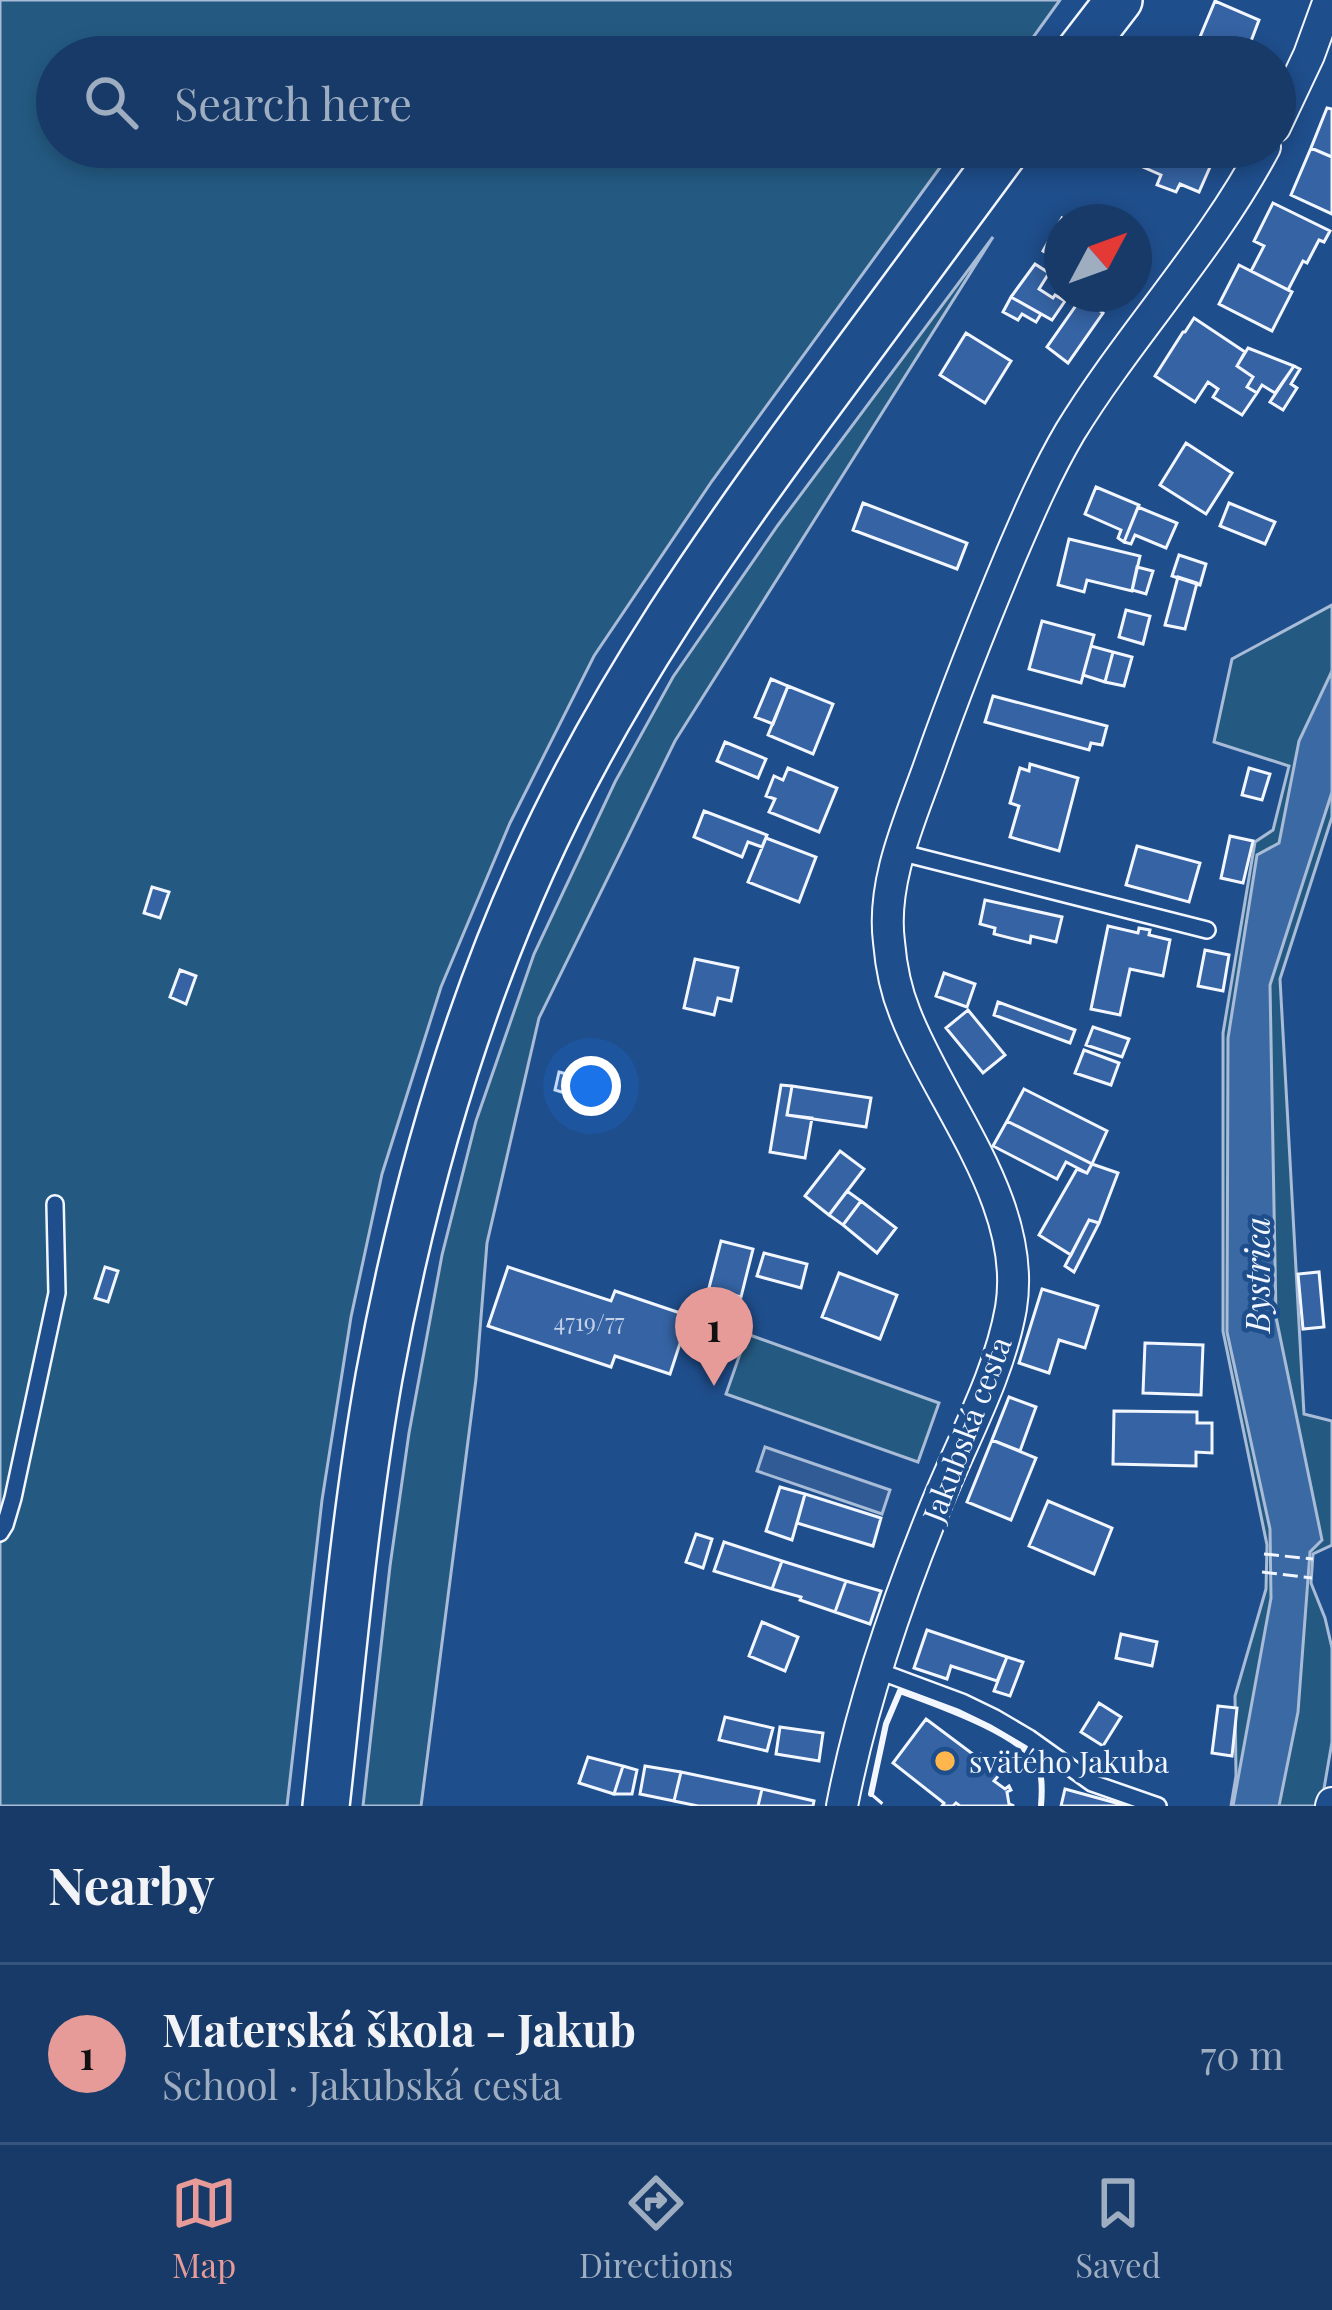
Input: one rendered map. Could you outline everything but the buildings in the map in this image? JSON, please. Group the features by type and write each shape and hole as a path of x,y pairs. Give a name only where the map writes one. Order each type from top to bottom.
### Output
{"main road":[{"path":"1091,36 1119,0"},
{"path":"326,1806 379,1379 436,1127 498,947 577,777 675,608 782,452 992,168"}],"street":[{"path":"1296,83 1329,0"},
{"name":"Jakubská cesta","path":"842,1806 855,1738 876,1670 1004,1338 1013,1273 997,1200 917,1042 892,971 889,898 899,852 994,595 1041,486 1092,400 1253,168"}],"lane":[{"path":"899,852 1207,930"},
{"path":"0,1533 13,1498 57,1293 55,1204"},
{"path":"876,1670 962,1702 1029,1738 1092,1783 1158,1806"}],"shaded area":[{"path":"0,0 1060,0 1034,36 36,36 36,168 940,168 712,481 594,656 510,823 441,987 382,1174 351,1317 322,1500 287,1806 0,1806"},
{"path":"993,237 675,741 539,1018 487,1243 476,1379 421,1806 363,1806 409,1433 442,1255 476,1121 534,954 615,782 673,677 778,525"},
{"path":"1332,605 1332,817 1280,979 1304,1414 1332,1421 1332,1545 1313,1554 1311,1583 1332,1648 1332,1742 1321,1806 1231,1806 1236,1776 1235,1696 1266,1589 1267,1545 1223,1331 1223,1033 1255,842 1273,830 1289,766 1214,742 1232,659"},
{"path":"747,1334 939,1403 918,1462 726,1394"},
{"path":"765,1447 890,1490 882,1514 757,1471"}],"water":[{"name":"Bystrica","path":"1332,671 1332,792 1270,985 1276,1317 1322,1540 1310,1552 1298,1712 1279,1806 1233,1806 1271,1598 1270,1529 1227,1332 1228,1038 1257,855 1279,843 1299,741"}],"fence":[{"path":"1264,1554 1313,1559"},
{"path":"1262,1572 1312,1578"},
{"path":"871,1794 885,1806"}],"wall":[{"path":"871,1794 886,1724 900,1691 1017,1744 1039,1768 1041,1806"}],"place":[{"name":"Materská škola - Jakub","path":"714,1386"},
{"name":"svätého Jakuba","path":"945,1761"}]}
